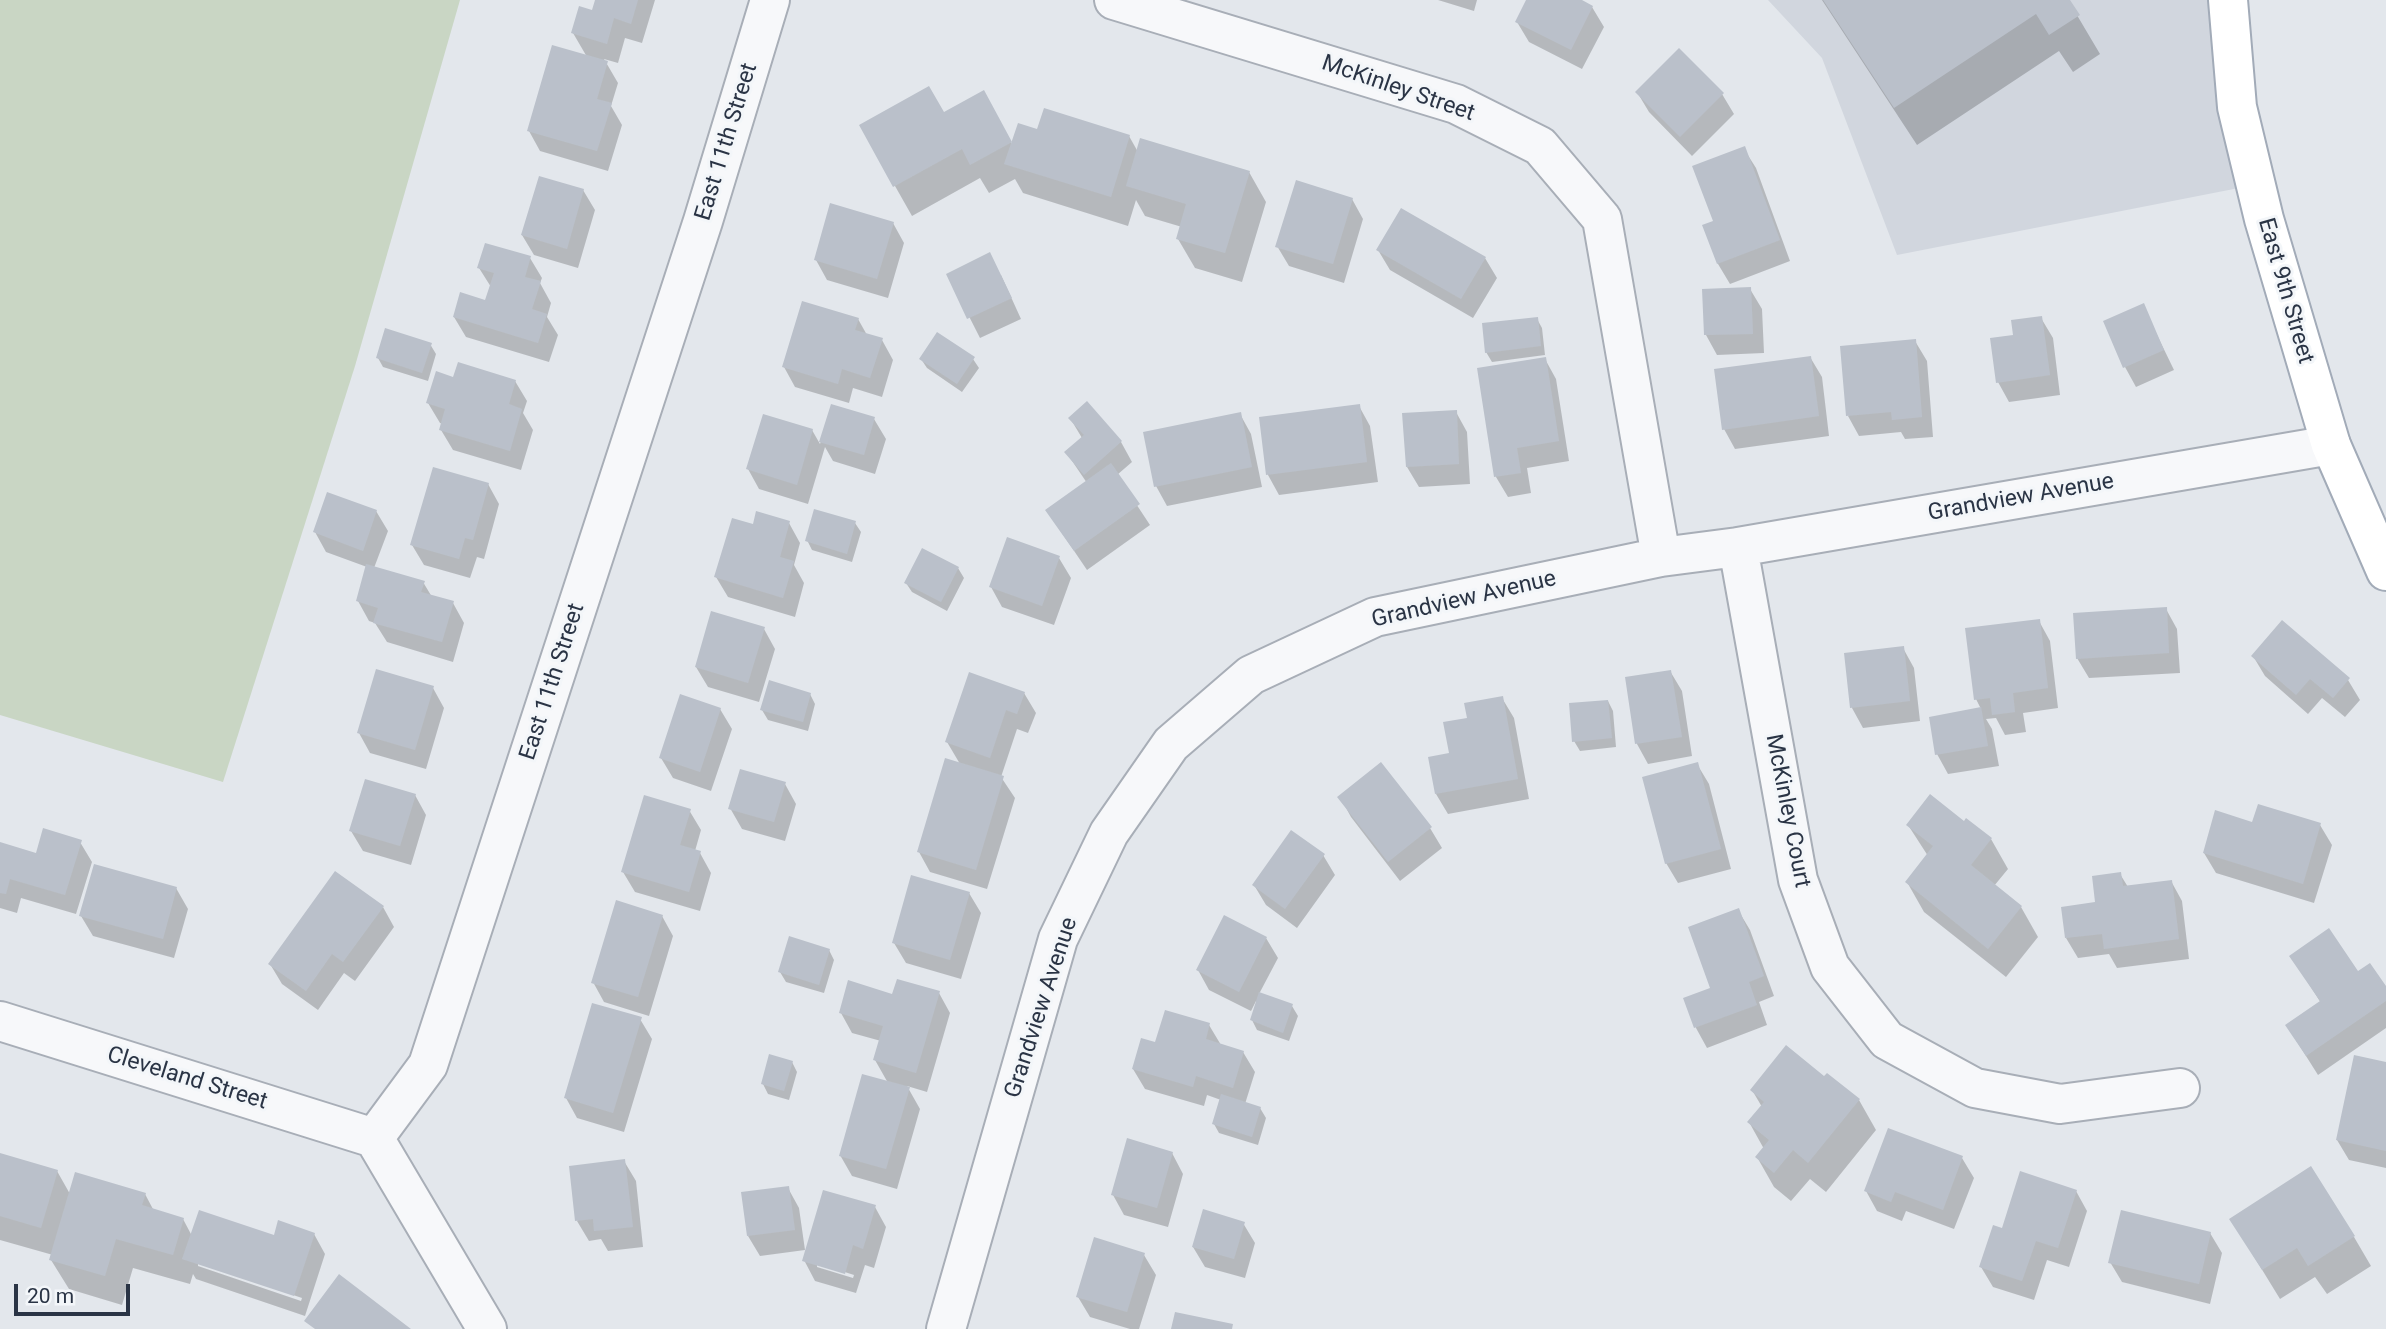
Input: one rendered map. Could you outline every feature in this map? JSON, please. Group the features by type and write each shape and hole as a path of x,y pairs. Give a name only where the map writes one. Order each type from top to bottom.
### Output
{"main road":[{"name":"East 9th Street","path":"2228,0 2237,107 2264,219 2331,444 2386,571"}],"street":[{"name":"East 11th Street","path":"374,1138 428,1065 703,221 770,0"},
{"name":"McKinley Street","path":"1114,0 1456,104 1540,146 1602,219 1661,557"},
{"name":"Grandview Avenue","path":"946,1329 1059,939 1109,833 1171,744 1251,675 1375,617 1661,557 1738,547 2331,444"},
{"name":"McKinley Court","path":"1738,547 1798,880 1830,967 1887,1040 1975,1088 2060,1104 2180,1088"},
{"name":"Cleveland Street","path":"0,1021 374,1138"},
{"path":"374,1138 487,1329"}],"shaded area":[{"path":"1768,0 2216,0 2244,187 1897,255 1822,58"}],"green space":[{"path":"0,0 460,0 355,366 223,782 0,715"}],"building":[{"path":"595,0 638,0 631,24 614,18 607,44 571,33 579,6 592,10"},
{"path":"1526,0 1582,0 1593,6 1571,50 1515,22"},
{"path":"1823,0 2070,0 2080,15 2049,35 2036,14 1894,108"},
{"path":"552,45 608,61 597,99 612,103 597,151 527,131"},
{"path":"1679,48 1724,93 1680,137 1635,92"},
{"path":"929,86 944,112 984,90 1012,142 970,165 962,149 893,187 859,125"},
{"path":"1044,108 1130,135 1111,197 1004,164 1018,123 1037,129"},
{"path":"1140,138 1250,171 1225,253 1176,239 1186,204 1126,186"},
{"path":"1745,146 1780,240 1717,264 1702,225 1713,221 1692,166"},
{"path":"539,176 584,189 567,249 521,235"},
{"path":"1296,180 1353,198 1333,264 1275,247"},
{"path":"830,203 894,222 877,279 814,260"},
{"path":"1401,208 1486,257 1461,299 1376,250"},
{"path":"485,243 531,256 525,277 541,281 532,309 547,314 538,343 453,317 460,292 485,300 494,273 477,268"},
{"path":"990,252 1012,298 967,319 946,274"},
{"path":"1751,287 1753,334 1704,335 1702,289"},
{"path":"802,301 859,318 855,330 883,338 870,378 842,369 838,384 782,367"},
{"path":"2144,303 2164,350 2123,368 2103,321"},
{"path":"2042,316 2050,375 1996,383 1990,338 2013,335 2011,320"},
{"path":"1538,317 1541,346 1485,353 1482,323"},
{"path":"385,328 432,343 422,373 376,358"},
{"path":"937,332 975,357 957,384 919,359"},
{"path":"1916,339 1922,417 1892,420 1891,412 1846,416 1840,346"},
{"path":"1811,356 1819,416 1722,430 1714,369"},
{"path":"1546,357 1559,441 1517,448 1521,473 1494,477 1477,368"},
{"path":"458,362 516,380 509,404 522,409 510,451 439,430 445,409 426,403 436,371 453,377"},
{"path":"1087,401 1122,441 1084,475 1064,452 1084,435 1068,418"},
{"path":"831,404 875,417 864,455 819,442"},
{"path":"1360,404 1367,462 1266,475 1259,417"},
{"path":"1457,410 1459,464 1406,467 1402,413"},
{"path":"1241,412 1252,467 1154,487 1143,432"},
{"path":"763,414 813,429 797,485 746,469"},
{"path":"1111,463 1140,504 1074,551 1045,510"},
{"path":"433,467 489,483 473,540 465,538 459,559 410,545"},
{"path":"327,492 377,510 363,551 313,532"},
{"path":"814,509 856,521 847,554 805,541"},
{"path":"756,511 790,521 780,557 794,561 783,598 714,577 732,518 753,524"},
{"path":"1007,537 1060,556 1042,606 989,587"},
{"path":"922,548 959,567 941,602 904,583"},
{"path":"366,564 425,581 421,592 454,601 442,642 373,623 378,608 356,601"},
{"path":"2167,607 2169,653 2076,659 2073,613"},
{"path":"711,611 765,627 748,683 695,667"},
{"path":"2040,619 2048,688 2013,693 2015,712 1992,715 1990,698 1974,700 1965,628"},
{"path":"2282,620 2350,678 2333,698 2310,679 2296,695 2251,656"},
{"path":"1904,646 1910,701 1850,708 1844,653"},
{"path":"376,669 434,686 415,750 357,733"},
{"path":"1671,670 1682,737 1635,744 1625,677"},
{"path":"969,672 1025,692 1017,714 1006,710 990,758 945,742"},
{"path":"769,680 811,693 803,722 760,710"},
{"path":"680,694 721,708 700,772 659,758"},
{"path":"1503,696 1518,779 1435,794 1428,757 1449,753 1443,722 1467,718 1464,703"},
{"path":"1608,700 1612,738 1572,742 1569,703"},
{"path":"1981,707 1988,746 1935,755 1929,717"},
{"path":"945,758 1004,776 976,870 917,852"},
{"path":"1381,762 1432,827 1388,862 1337,797"},
{"path":"1698,762 1721,849 1665,864 1642,777"},
{"path":"740,769 786,782 774,822 728,809"},
{"path":"365,779 416,794 400,846 349,831"},
{"path":"1930,794 1964,821 1966,818 1992,838 1971,865 2022,906 1988,949 1905,882 1933,846 1906,825"},
{"path":"644,795 691,809 680,845 701,851 689,892 621,872"},
{"path":"2258,804 2321,823 2303,884 2203,853 2215,810 2252,822"},
{"path":"43,828 82,840 65,895 10,879 6,894 0,893 0,842 36,853"},
{"path":"1291,830 1325,854 1285,909 1252,885"},
{"path":"94,864 177,887 163,939 79,916"},
{"path":"335,871 384,906 343,962 332,954 306,991 268,964"},
{"path":"2121,872 2123,886 2172,880 2179,939 2104,949 2102,934 2065,938 2061,907 2095,902 2092,876"},
{"path":"911,875 970,892 950,960 892,943"},
{"path":"616,900 663,915 638,997 591,983"},
{"path":"1739,908 1764,976 1749,982 1757,1005 1694,1028 1683,998 1710,988 1688,927"},
{"path":"1224,915 1267,937 1239,992 1196,970"},
{"path":"2329,928 2358,971 2370,963 2386,986 2386,1001 2306,1056 2285,1025 2320,1001 2289,956"},
{"path":"789,936 830,949 819,985 778,972"},
{"path":"897,979 940,991 916,1073 873,1060 883,1026 839,1013 848,980 892,994"},
{"path":"1259,992 1293,1004 1283,1033 1250,1020"},
{"path":"592,1003 642,1017 613,1113 564,1098"},
{"path":"1165,1010 1210,1023 1206,1039 1244,1051 1233,1088 1196,1076 1193,1087 1132,1069 1141,1038 1155,1042"},
{"path":"1786,1045 1824,1076 1827,1073 1860,1099 1808,1163 1793,1150 1774,1173 1755,1157 1769,1140 1747,1122 1764,1102 1750,1090"},
{"path":"769,1054 793,1061 784,1091 761,1084"},
{"path":"2354,1055 2386,1062 2386,1151 2336,1140"},
{"path":"862,1074 910,1087 886,1169 839,1156"},
{"path":"1221,1094 1261,1107 1252,1137 1212,1124"},
{"path":"1888,1128 1963,1156 1943,1210 1895,1192 1891,1202 1864,1191"},
{"path":"1127,1138 1173,1152 1157,1208 1111,1195"},
{"path":"0,1153 58,1170 41,1228 0,1216"},
{"path":"625,1159 633,1227 594,1231 593,1219 575,1221 569,1166"},
{"path":"2311,1166 2355,1236 2308,1266 2297,1248 2262,1270 2229,1219"},
{"path":"2020,1171 2077,1190 2058,1248 2036,1241 2022,1281 1979,1267 1993,1225 2002,1228"},
{"path":"75,1172 146,1193 142,1205 184,1218 173,1255 116,1239 105,1276 49,1260"},
{"path":"789,1186 795,1230 747,1236 741,1192"},
{"path":"823,1190 876,1205 863,1249 853,1245 845,1274 802,1261"},
{"path":"1203,1209 1245,1222 1234,1259 1192,1247"},
{"path":"199,1210 274,1235 278,1220 315,1233 294,1296 182,1259"},
{"path":"2121,1210 2211,1232 2199,1284 2108,1263"},
{"path":"1094,1237 1145,1253 1127,1312 1076,1297"},
{"path":"339,1274 411,1329 315,1329 304,1321"},
{"path":"1175,1312 1233,1324 1232,1329 1171,1329"}]}
